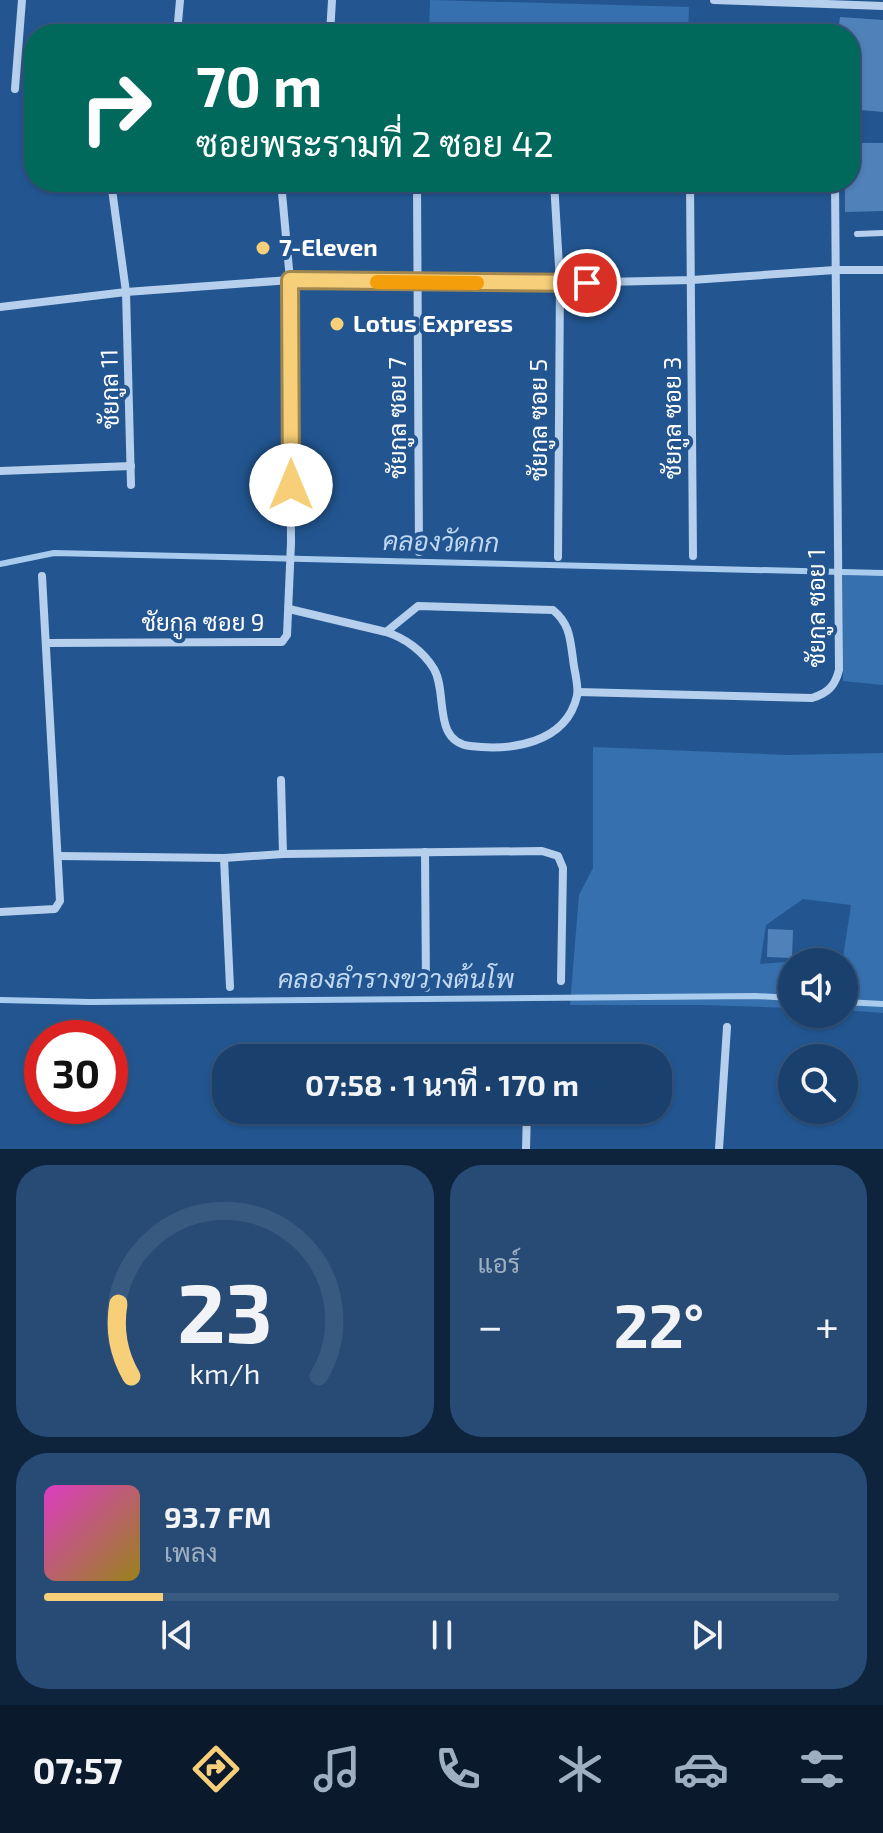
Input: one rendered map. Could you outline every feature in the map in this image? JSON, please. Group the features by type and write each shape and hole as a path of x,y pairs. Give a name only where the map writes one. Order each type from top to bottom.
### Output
{"street":[{"path":"15,89 22,0"},
{"path":"178,24 180,0"},
{"path":"331,24 332,0"},
{"path":"714,0 883,6"},
{"name":"ชัยกูล 11","path":"112,192 126,292 131,485"},
{"name":"ชัยกูล ซอย 9","path":"47,643 282,642 287,635 291,574 290,280 282,192"},
{"name":"ชัยกูล ซอย 7","path":"417,192 419,552"},
{"name":"ชัยกูล ซอย 5","path":"555,192 560,283 558,557"},
{"name":"ชัยกูล ซอย 3","path":"690,192 693,556"},
{"name":"ชัยกูล ซอย 1","path":"578,692 812,698 825,694 835,684 839,670 835,192"},
{"path":"0,307 126,292 290,280 560,283 883,270"},
{"path":"0,471 131,466"},
{"path":"2,912 55,909 60,901 42,576"},
{"path":"289,609 403,638 434,669 441,688 446,729 458,742 467,746 514,747 543,738 564,721 573,707 578,692 568,627 553,610 418,606 386,632"},
{"path":"281,780 283,854"},
{"path":"59,856 224,858 283,854 542,851 558,856 563,868 561,981"},
{"path":"425,852 426,988"},
{"path":"224,858 230,987"},
{"path":"719,1149 727,1027"},
{"path":"526,1149 527,1124"}],"lane":[{"path":"857,234 883,233"}],"shaded area":[{"path":"430,0 689,7 688,24 429,24"},
{"path":"843,575 883,576 883,685 843,681"},
{"path":"593,747 787,755 883,753 883,1013 858,1011 858,948 845,948 851,905 803,899 766,925 760,964 778,963 778,1008 570,1005 579,895 593,868"}],"building":[{"path":"840,17 883,20 883,112 860,110 860,24 839,24"},
{"path":"860,143 883,143 883,211 845,212 845,192 860,192"},
{"path":"768,929 793,930 792,948 778,948 778,957 767,957"}],"waterway":[{"name":"คลองวัดกก","path":"0,564 54,553 883,573"},
{"name":"คลองลำรางขวางต้นโพ","path":"0,1000 778,997"},
{"name":"คลองลำรางขวางต้นโพ","path":"858,1003 883,1004"}],"slow traffic":[{"path":"377,282 477,283"}],"place":[{"name":"7-Eleven","path":"263,248"},
{"name":"Lotus Express","path":"337,324"}],"route":[{"path":"291,485 290,280 587,283"}]}
